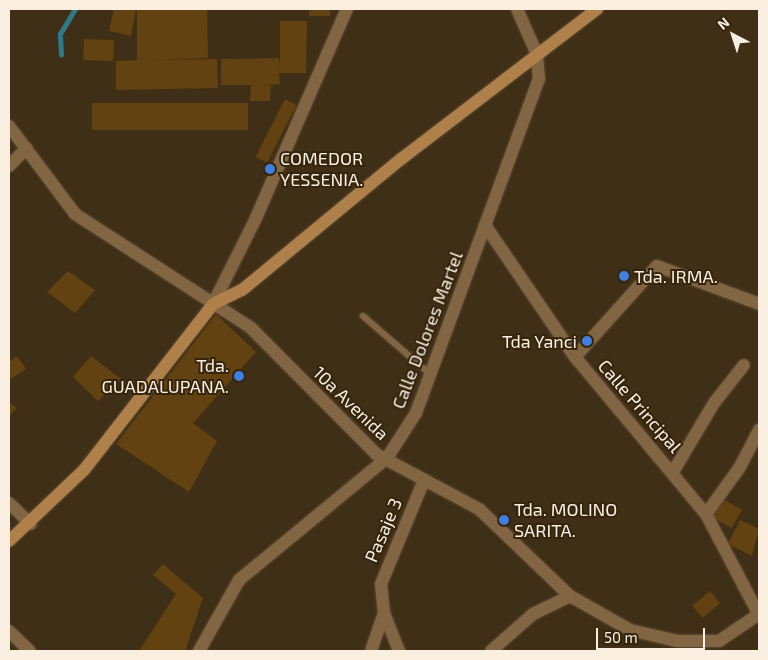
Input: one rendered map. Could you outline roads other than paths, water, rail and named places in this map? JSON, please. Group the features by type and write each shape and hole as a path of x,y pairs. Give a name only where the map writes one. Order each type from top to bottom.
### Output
{"main road":[{"path":"9,541 31,524 84,470 213,304 242,290 537,54 597,9"}],"street":[{"path":"213,304 256,218 347,9"},
{"name":"Calle Dolores Martel","path":"198,651 239,580 387,458 416,413 539,79 537,54 516,9"},
{"name":"10a Avenida","path":"9,126 75,214 185,281 213,304 251,328 376,454 387,458 478,509 570,596 630,630 677,641 718,641 759,614"},
{"path":"9,166 27,148"},
{"name":"Calle Principal","path":"486,225 575,357 673,472 706,514 759,614"},
{"path":"575,357 657,266 759,304"},
{"path":"673,472 714,404 744,365"},
{"path":"706,514 740,467 759,430"},
{"name":"Pasaje 3","path":"371,651 384,613 381,584 424,480"},
{"path":"9,503 31,524"},
{"path":"491,651 533,614 570,596"},
{"path":"384,613 399,651"},
{"path":"9,631 30,651"}],"lane":[{"path":"363,316 431,375"}],"waterway":[{"path":"61,55 60,34 75,9"}],"place":[{"name":"COMEDOR YESSENIA.","path":"270,169"},
{"name":"Tda. IRMA.","path":"624,276"},
{"name":"Tda Yanci","path":"587,341"},
{"name":"Tda. GUADALUPANA.","path":"239,376"},
{"name":"Tda. MOLINO SARITA.","path":"504,520"}]}
